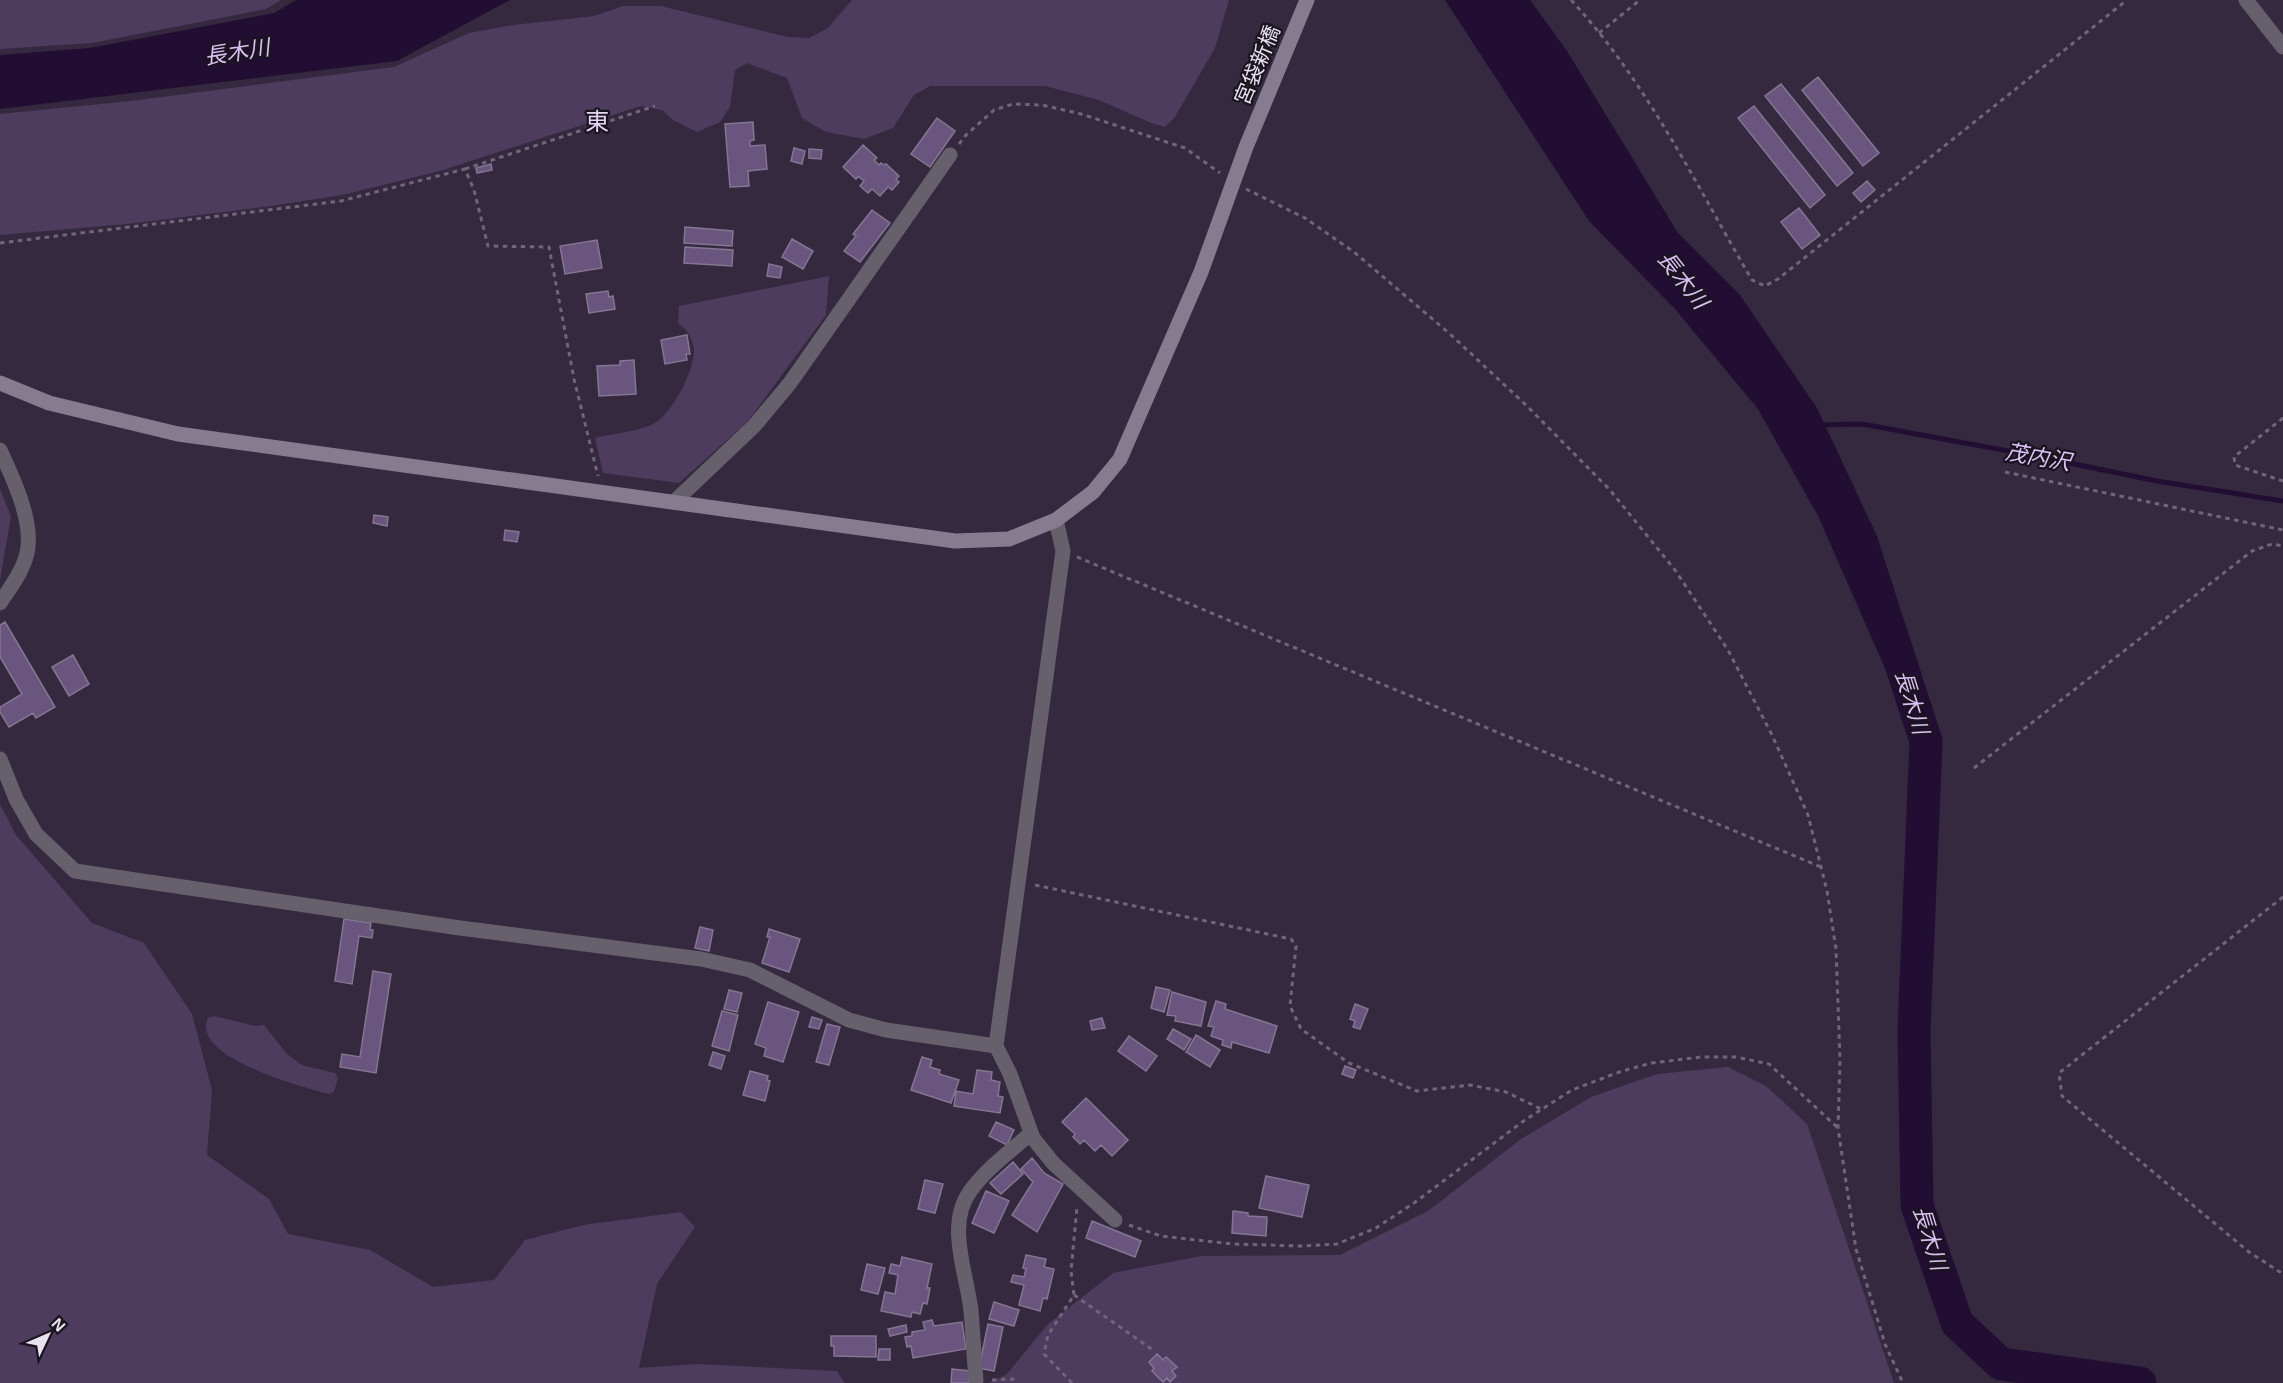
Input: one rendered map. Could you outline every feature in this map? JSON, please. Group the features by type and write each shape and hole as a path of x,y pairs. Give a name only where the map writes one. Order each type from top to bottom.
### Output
{"street":[{"name":"宮袋新橋","path":"0,383 49,403 178,434 955,541 1010,539 1056,520 1093,492 1120,459 1202,272 1246,147 1307,0"},
{"path":"2246,0 2283,47"},
{"path":"674,502 754,426 790,383 950,155"},
{"path":"0,450 15,481 27,527 27,553 18,575 0,603"},
{"path":"1056,520 1063,551 996,1046 1010,1074 1031,1133 1053,1163 1115,1220"},
{"path":"0,759 16,799 36,834 75,872 460,928 701,959 750,970 849,1020 886,1030 996,1046"},
{"path":"976,1380 971,1309 959,1245 960,1211 970,1191 990,1169 1031,1133"}],"path":[{"path":"1571,0 1625,69 1685,161 1752,280 1766,286 1788,272 2127,0"},
{"path":"1599,33 1640,0"},
{"path":"950,155 966,135 994,110 1013,104 1042,105 1081,114 1185,148 1234,183 1305,218 1354,252 1459,342 1527,406 1610,490 1675,570 1728,650 1772,735 1808,814 1821,867 1836,949 1840,1060 1838,1128 1856,1249 1885,1344 1903,1383"},
{"path":"0,243 341,201 465,169 655,106"},
{"path":"465,169 474,190 488,246 549,247 574,379 602,493"},
{"path":"2283,418 2234,457 2235,465 2283,481"},
{"path":"2005,472 2283,530"},
{"path":"1974,768 2252,551 2272,544 2283,546"},
{"path":"1063,551 1821,867"},
{"path":"1018,881 1291,939 1296,946 1290,1006 1293,1014 1300,1029 1349,1064 1417,1091 1470,1085 1506,1092 1542,1109"},
{"path":"2283,897 2059,1073 2062,1096 2249,1252 2283,1274"},
{"path":"1115,1220 1161,1236 1233,1244 1300,1246 1337,1244 1376,1228 1414,1203 1476,1155 1572,1090 1622,1071 1652,1063 1701,1057 1736,1057 1769,1064 1838,1128"},
{"path":"1072,1383 1044,1354 1048,1335 1074,1295 1071,1271 1079,1187"},
{"path":"1074,1295 1153,1350"},
{"path":"976,1380 1013,1379 1016,1383"}],"shaded area":[{"path":"0,0 281,0 266,9 92,43 0,49"},
{"path":"852,0 1229,0 1215,48 1175,117 1165,127 1099,100 1045,86 930,86 914,95 893,128 864,139 826,132 802,118 787,78 747,63 735,70 730,107 720,122 697,132 673,120 662,110 641,106 440,171 342,195 127,224 0,235 0,114 131,101 394,67 469,33 513,25 594,16 623,6 661,6 787,37 809,38 828,28"},
{"path":"829,276 826,315 748,421 679,483 603,473 595,438 653,424 667,412 681,392 694,350 689,335 678,323 679,306"},
{"path":"0,489 11,516 0,580"},
{"path":"0,804 16,835 92,923 144,943 192,1014 212,1090 207,1155 269,1199 288,1234 370,1250 433,1287 494,1280 525,1240 583,1225 681,1212 695,1227 657,1284 639,1368 697,1364 837,1371 845,1383 0,1383"},
{"path":"214,1016 255,1026 264,1025 287,1054 302,1065 335,1073 338,1078 334,1092 329,1094 297,1085 232,1058 216,1046 207,1032 208,1018"},
{"path":"1728,1067 1766,1086 1807,1124 1894,1383 989,1383 1007,1374 1048,1324 1113,1273 1201,1256 1340,1255 1428,1211 1521,1139 1591,1097 1657,1074"}],"water":[{"path":"296,0 510,0 397,61 0,109 0,55 90,48 274,13"},
{"path":"1445,0 1530,0 1567,51 1678,233 1740,295 1817,408 1877,536 1923,679 1895,691 1818,516 1758,409 1675,309 1589,221"}],"building":[{"path":"1818,77 1879,153 1863,166 1802,90"},
{"path":"1781,84 1853,173 1837,186 1765,96"},
{"path":"1754,106 1825,195 1810,208 1738,118"},
{"path":"937,118 955,131 930,167 911,154"},
{"path":"753,122 754,140 750,141 750,146 765,145 767,169 748,171 749,186 730,187 725,124"},
{"path":"863,145 877,158 874,160 879,165 886,164 899,176 896,179 899,182 892,190 888,187 880,196 872,189 868,193 860,186 864,181 858,176 856,179 843,167"},
{"path":"794,148 805,151 802,164 791,161"},
{"path":"809,149 822,150 821,159 809,158"},
{"path":"491,164 492,170 477,173 476,168"},
{"path":"1867,181 1875,190 1861,202 1853,193"},
{"path":"1799,208 1820,235 1802,249 1781,222"},
{"path":"872,210 890,223 860,262 844,251 856,236 853,234"},
{"path":"685,227 733,231 732,246 684,243"},
{"path":"792,239 813,251 803,269 782,257"},
{"path":"597,240 602,268 565,274 560,246"},
{"path":"685,247 733,250 732,266 684,263"},
{"path":"769,264 782,267 780,278 767,276"},
{"path":"608,291 609,297 613,296 615,309 589,313 586,294"},
{"path":"687,335 690,354 686,354 687,360 665,364 661,340"},
{"path":"634,360 636,394 599,396 597,366 620,365 620,361"},
{"path":"374,515 388,517 387,526 373,523"},
{"path":"505,530 519,532 517,542 504,540"},
{"path":"5,622 55,707 36,718 33,713 9,727 0,712 0,707 22,694 0,657 0,625"},
{"path":"73,655 89,684 69,696 52,667"},
{"path":"344,919 371,923 370,930 373,930 372,938 359,936 352,984 335,981"},
{"path":"700,927 713,930 709,951 695,948"},
{"path":"769,929 800,939 789,972 762,963 770,937 767,937"},
{"path":"373,971 391,974 376,1073 340,1067 342,1054 360,1057"},
{"path":"1156,987 1170,990 1164,1012 1151,1008"},
{"path":"729,990 742,993 737,1012 724,1009"},
{"path":"1172,992 1206,1002 1201,1026 1175,1021 1176,1016 1167,1015"},
{"path":"1216,1001 1226,1004 1225,1009 1277,1026 1269,1053 1232,1042 1231,1048 1222,1045 1223,1040 1211,1036 1214,1027 1208,1026"},
{"path":"768,1002 799,1012 783,1062 764,1056 766,1048 755,1044"},
{"path":"1355,1004 1368,1009 1360,1029 1353,1027 1355,1021 1350,1019"},
{"path":"722,1011 738,1015 729,1051 712,1046"},
{"path":"812,1017 822,1020 819,1029 809,1027"},
{"path":"1102,1018 1105,1028 1092,1030 1090,1021"},
{"path":"827,1024 840,1027 829,1065 816,1062"},
{"path":"1173,1029 1191,1039 1184,1050 1167,1039"},
{"path":"1196,1035 1220,1050 1210,1067 1186,1052"},
{"path":"1129,1036 1157,1056 1146,1071 1118,1051"},
{"path":"713,1052 725,1056 721,1069 709,1065"},
{"path":"922,1057 932,1060 930,1067 940,1070 939,1074 959,1080 951,1103 911,1090"},
{"path":"1345,1066 1356,1070 1353,1078 1342,1074"},
{"path":"977,1070 992,1072 991,1080 1000,1082 998,1096 1003,1097 1000,1113 954,1106 956,1091 973,1094"},
{"path":"750,1071 768,1076 767,1080 770,1081 765,1101 743,1095"},
{"path":"1086,1098 1128,1140 1112,1156 1101,1145 1095,1151 1084,1140 1080,1144 1073,1137 1075,1134 1062,1122"},
{"path":"996,1122 1014,1130 1007,1145 989,1136"},
{"path":"1032,1158 1044,1173 1063,1184 1037,1232 1012,1215 1033,1182 1021,1169"},
{"path":"1013,1162 1023,1174 1001,1194 990,1183"},
{"path":"1266,1176 1309,1185 1302,1217 1259,1208"},
{"path":"925,1180 943,1184 935,1213 918,1209"},
{"path":"986,1191 1009,1201 994,1233 972,1223"},
{"path":"1233,1211 1248,1213 1248,1216 1267,1217 1266,1236 1232,1233"},
{"path":"1092,1221 1141,1241 1135,1257 1086,1238"},
{"path":"1026,1255 1046,1259 1044,1267 1054,1269 1047,1299 1043,1298 1040,1311 1019,1305 1024,1285 1011,1282 1013,1275 1024,1277 1026,1269 1023,1268"},
{"path":"902,1257 932,1264 927,1288 930,1288 927,1304 923,1303 920,1314 912,1312 911,1317 881,1311 885,1292 895,1294 898,1275 889,1273 891,1264 900,1266"},
{"path":"867,1264 885,1268 878,1294 861,1290"},
{"path":"994,1302 1019,1310 1014,1326 989,1319"},
{"path":"932,1320 934,1326 962,1322 966,1349 913,1358 911,1346 907,1347 905,1337 912,1336 912,1332 925,1330 923,1322"},
{"path":"988,1324 1003,1327 994,1371 979,1368"},
{"path":"906,1325 907,1332 890,1336 888,1329"},
{"path":"831,1336 876,1336 876,1357 834,1356"},
{"path":"879,1349 890,1349 890,1360 878,1360"},
{"path":"1157,1354 1163,1360 1166,1357 1177,1367 1172,1371 1176,1376 1170,1382 1167,1378 1163,1382 1152,1371 1154,1368 1149,1362"},
{"path":"952,1369 970,1371 969,1383 951,1383"}],"waterway":[{"name":"茂内沢","path":"1818,425 1862,424 2157,481 2283,501"},
{"name":"長木川","path":"1894,643 1926,741 1914,1030 1917,1205 1957,1323 2001,1364 2140,1383"}],"district":[{"name":"東","path":"597,121"}]}
